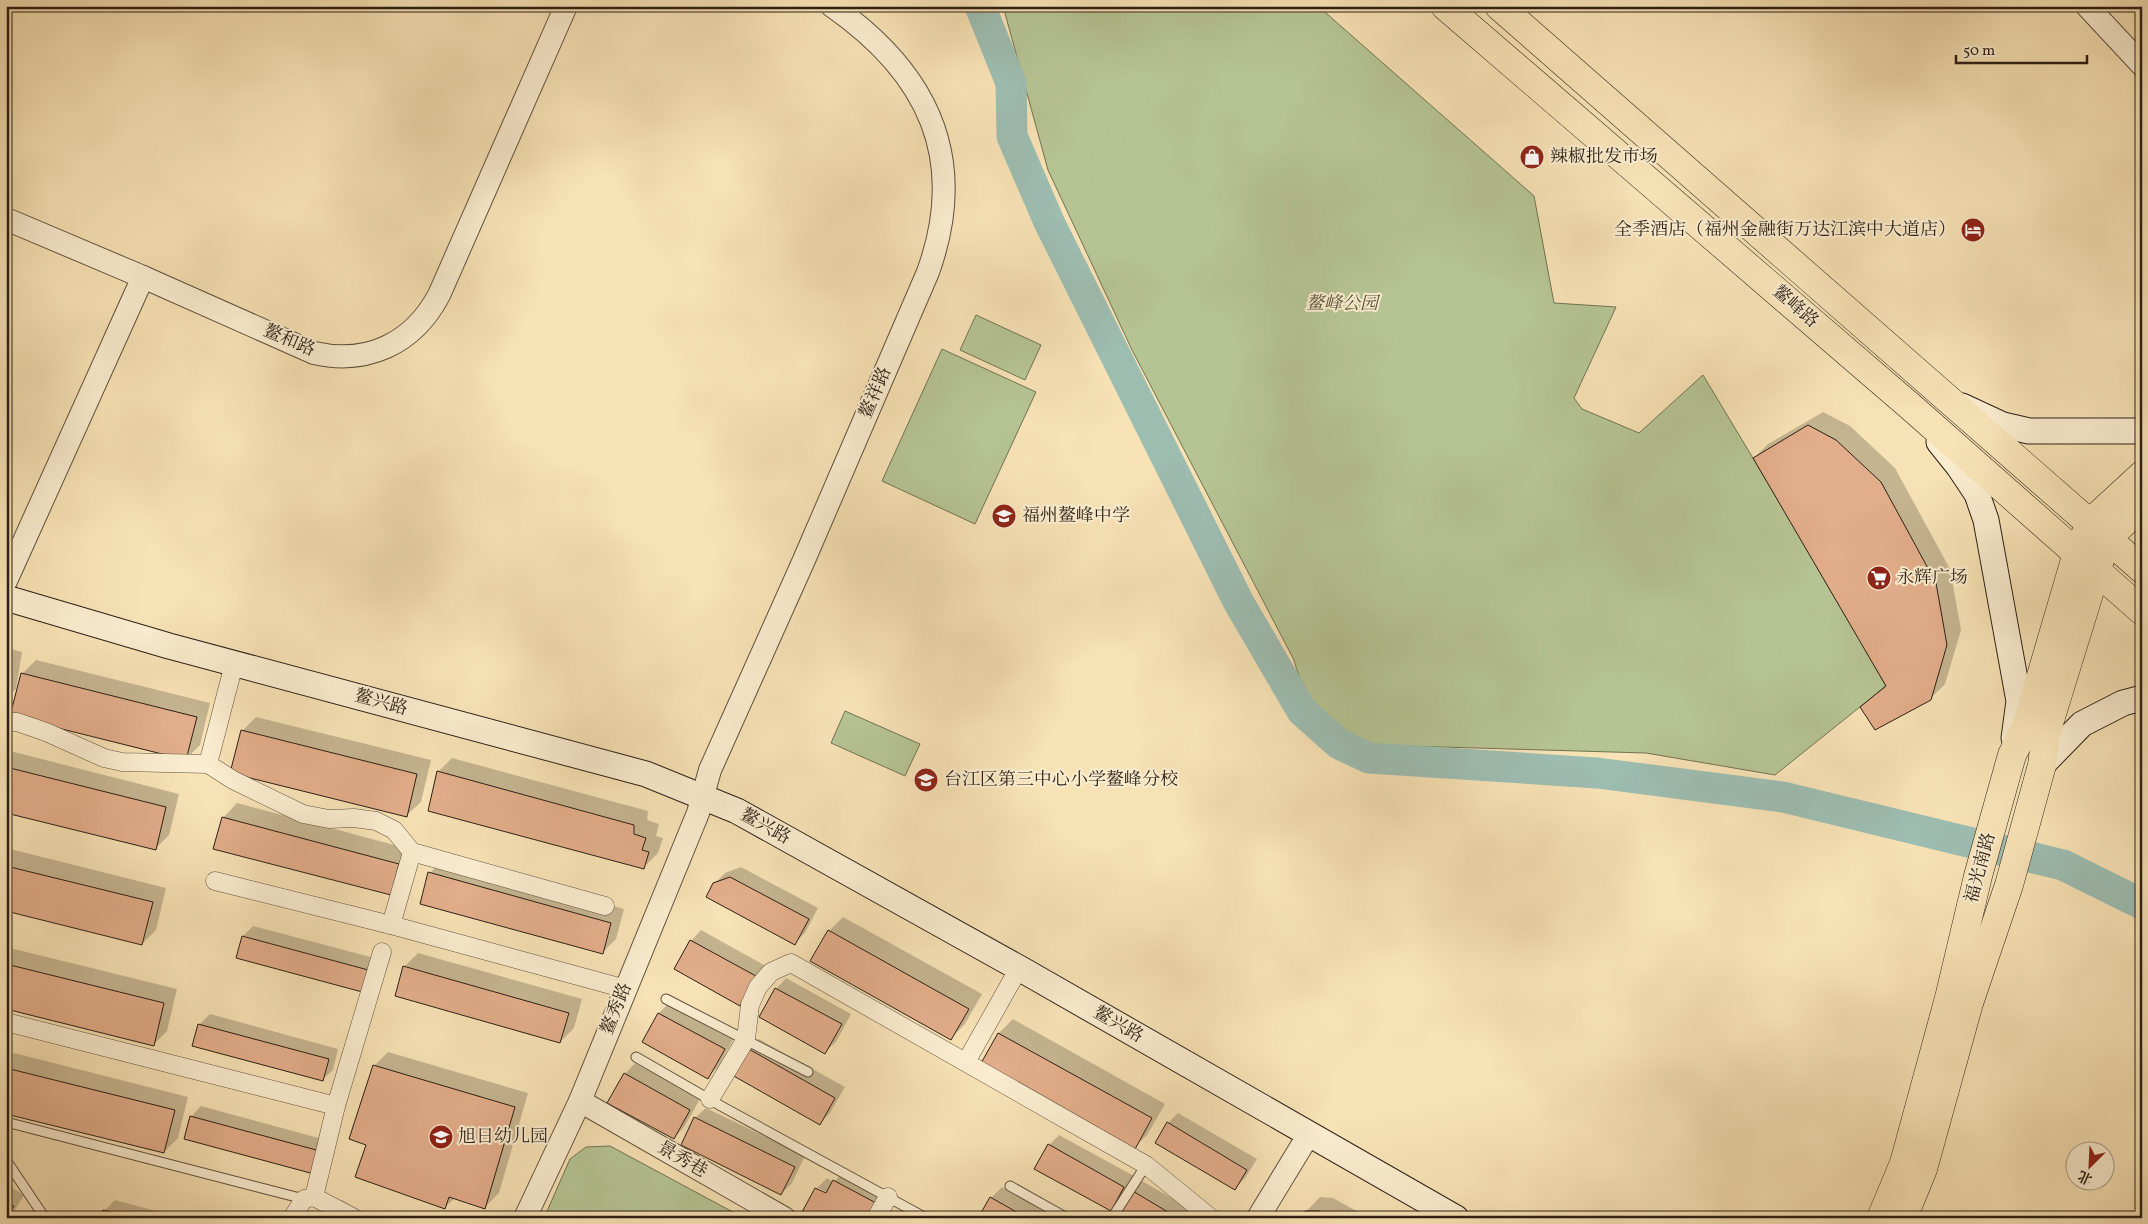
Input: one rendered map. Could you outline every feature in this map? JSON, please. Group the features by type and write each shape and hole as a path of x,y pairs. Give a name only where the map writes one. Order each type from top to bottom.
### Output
{"main road":[{"name":"鳌峰路","path":"1445,6 1911,408 2142,612"},
{"name":"鳌峰路","path":"1502,7 2142,568"},
{"path":"1952,402 2016,429 2041,432 2142,431"},
{"path":"1911,408 1959,467 1976,494 1986,520 2019,701 2012,755"},
{"path":"2100,530 2142,475"},
{"path":"2100,530 2142,505"},
{"name":"福光南路","path":"1881,1218 1904,1163 1949,998 1978,876 2012,755 2026,727 2086,562 2100,530"},
{"name":"福光南路","path":"1903,1218 1923,1169 1969,1003 2010,885 2042,765 2046,733 2086,562"},
{"name":"鳌兴路","path":"6,598 232,671"},
{"name":"鳌兴路","path":"6,615 646,774 700,805 737,811 1016,975 1305,1141 1456,1218"},
{"path":"2042,765 2082,724 2123,703 2142,698"},
{"name":"鳌兴路","path":"1305,1141 1424,1218"}],"street":[{"name":"鳌和路","path":"6,219 314,353 332,357 357,356 381,350 421,323 431,311 566,6"},
{"name":"鳌祥路","path":"700,805 710,770 804,560 928,272 939,241 945,189 942,157 939,142 926,108 897,63 861,28 832,6"},
{"path":"2087,6 2142,65"},
{"path":"6,582 143,277"},
{"path":"208,764 232,671"},
{"path":"6,722 17,722 104,758 122,762 208,764 233,780 303,814 329,819 354,818 376,821 394,830 412,852 605,906"},
{"name":"鳌秀路","path":"525,1218 580,1102 700,805"},
{"path":"391,925 412,852"},
{"path":"215,881 391,925 626,989"},
{"path":"292,1218 309,1198 382,952"},
{"path":"710,1100 746,1039 750,1005 758,987 771,972 791,963 1146,1165 1211,1218"},
{"path":"966,1062 1016,975"},
{"path":"6,1022 336,1106"},
{"name":"景秀巷","path":"580,1102 784,1218"},
{"path":"1258,1218 1305,1141"},
{"path":"876,1218 888,1197"},
{"path":"309,1198 354,1218"}],"lane":[{"path":"666,999 808,1072"},
{"path":"636,1058 926,1218"},
{"path":"6,1122 309,1198"},
{"path":"6,1160 45,1218"},
{"path":"1112,1218 1146,1165"},
{"path":"1010,1186 1067,1218"}],"green space":[{"name":"鳌峰公园","path":"1003,6 1318,6 1534,196 1554,303 1616,307 1574,398 1582,409 1639,433 1703,375 1822,573 1886,686 1775,775 1646,753 1374,745 1358,739 1333,723 1322,714 1305,690 1294,660 1132,350 1048,170"},
{"path":"976,315 1041,345 1025,380 960,350"},
{"path":"942,349 1036,392 975,524 882,481"},
{"path":"845,711 920,744 905,776 831,743"},
{"path":"610,1146 744,1218 544,1218 570,1159 586,1147"}],"building":[{"name":"永辉广场","path":"1808,425 1836,440 1881,482 1936,583 1947,645 1931,700 1875,730 1860,707 1886,686 1753,458"},
{"path":"21,673 197,717 186,760 10,716"},
{"path":"241,730 417,774 407,817 230,773"},
{"path":"6,767 166,807 156,850 6,813"},
{"path":"437,771 634,825 634,834 646,838 642,850 649,852 644,869 428,811"},
{"path":"222,817 399,864 391,895 213,849"},
{"path":"6,866 153,902 142,945 6,911"},
{"path":"428,872 611,923 603,954 420,904"},
{"path":"730,877 809,919 795,945 706,897 713,883"},
{"path":"828,930 969,1009 951,1040 810,961"},
{"path":"242,936 372,971 366,993 236,958"},
{"path":"690,940 756,976 740,1006 674,969"},
{"path":"6,964 164,1003 154,1046 6,1009"},
{"path":"403,966 569,1013 560,1043 395,996"},
{"path":"775,988 842,1024 825,1054 759,1017"},
{"path":"658,1013 725,1049 708,1079 642,1042"},
{"path":"198,1024 329,1059 323,1081 192,1046"},
{"path":"998,1033 1152,1118 1134,1151 980,1065"},
{"path":"747,1048 835,1098 820,1125 732,1075"},
{"path":"373,1065 515,1107 485,1209 449,1197 445,1209 355,1177 366,1145 349,1139"},
{"path":"6,1068 175,1110 164,1153 6,1114"},
{"path":"624,1073 690,1110 674,1139 607,1103"},
{"path":"190,1116 320,1151 314,1174 184,1139"},
{"path":"694,1117 795,1167 781,1195 681,1145"},
{"path":"1167,1122 1247,1170 1235,1190 1155,1143"},
{"path":"1048,1144 1124,1187 1111,1211 1034,1169"},
{"path":"833,1180 876,1203 868,1218 809,1218 801,1214 815,1188 826,1193"},
{"path":"1131,1190 1178,1218 1131,1218 1119,1211"},
{"path":"990,1197 1027,1218 978,1218"},
{"path":"6,1201 14,1206 7,1218 6,1218"},
{"path":"103,1210 133,1218 101,1218"},
{"path":"1305,1211 1319,1211 1330,1218 1298,1218"}],"waterway":[{"path":"980,6 1011,83 1012,136 1049,222 1239,603 1302,711 1339,744 1369,758 1597,773 1783,797 2063,865 2142,904"}],"place":[{"name":"辣椒批发市场","path":"1532,157"},
{"name":"全季酒店（福州金融街万达江滨中大道店）","path":"1973,230"},
{"name":"福州鳌峰中学","path":"1004,516"},
{"name":"永辉广场","path":"1879,578"},
{"name":"台江区第三中心小学鳌峰分校","path":"926,780"},
{"name":"旭日幼儿园","path":"441,1137"}]}
